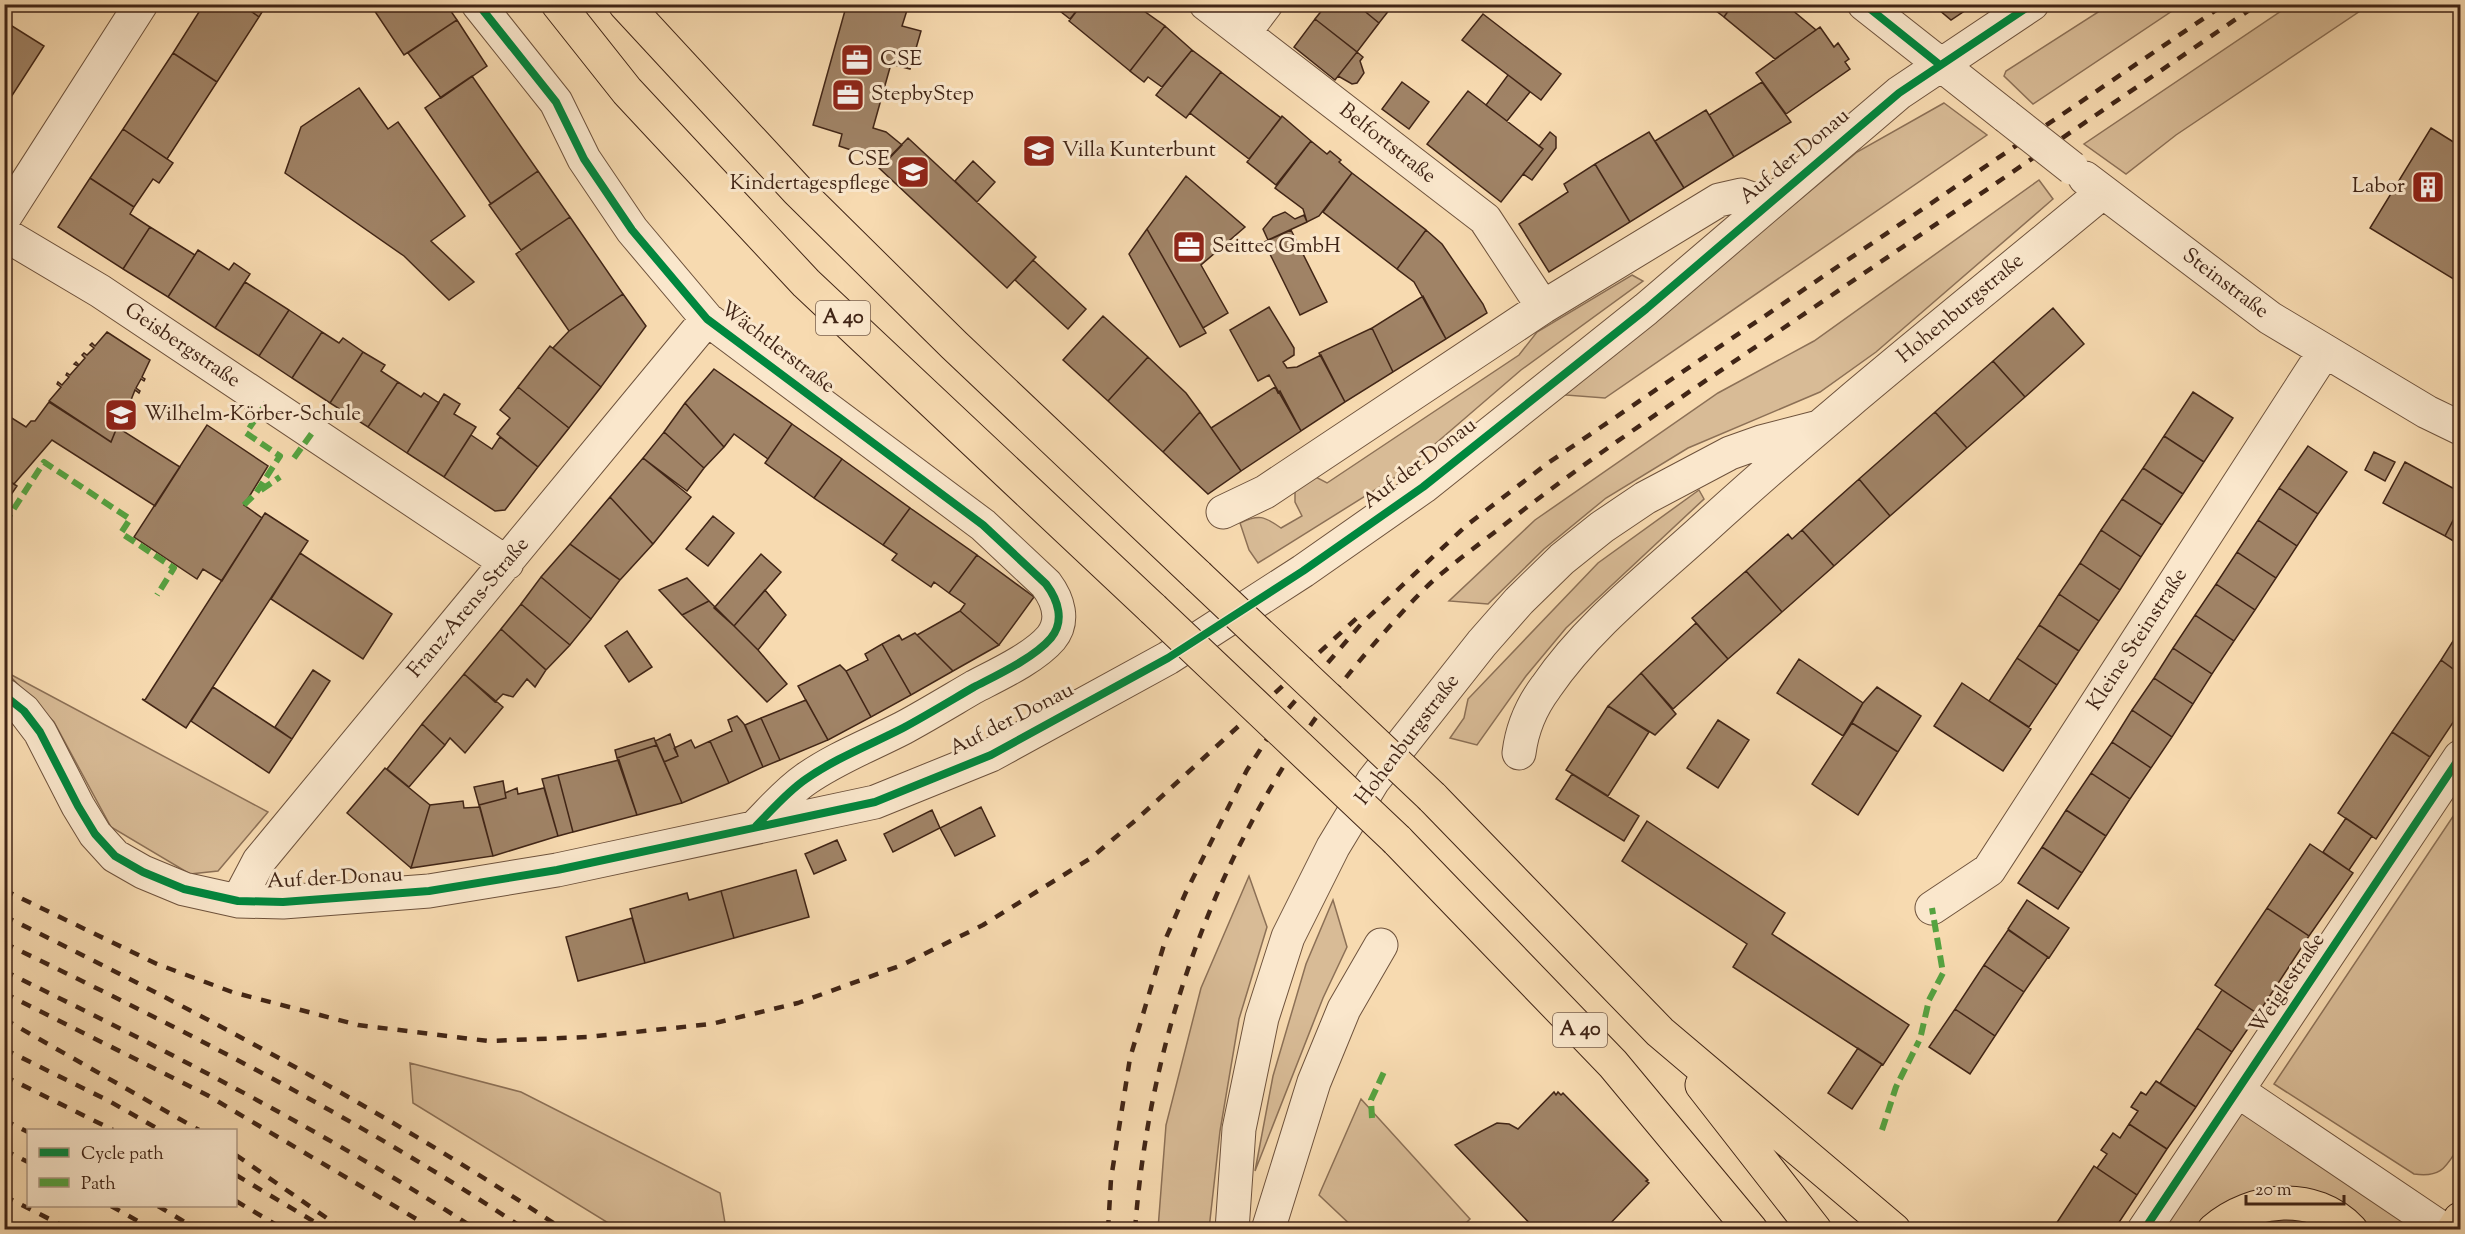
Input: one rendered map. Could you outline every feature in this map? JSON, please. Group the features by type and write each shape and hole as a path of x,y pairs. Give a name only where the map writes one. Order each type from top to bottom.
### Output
{"main road":[{"name":"A 40","path":"558,4 627,91 806,284 1397,840 1613,1064 1751,1230"},
{"name":"A 40","path":"625,4 798,191 954,345 1432,797 1660,1032 1815,1230"},
{"path":"638,4 653,34"},
{"path":"1660,1032 1894,1230"},
{"path":"2214,1230 2256,1207 2289,1202 2309,1204 2322,1209 2337,1216 2351,1230"},
{"path":"2453,1230 2460,1220"}],"street":[{"path":"4,218 141,4"},
{"name":"Wächtlerstraße","path":"478,4 556,102 584,159 632,230 707,319 983,525 1046,584 1054,595 1058,608 1057,628 1050,639 1013,666 903,727 828,765 804,781 756,826"},
{"name":"Belfortstraße","path":"1206,4 1485,219 1543,307"},
{"path":"1244,33 1266,4"},
{"name":"Steinstraße","path":"1864,4 2006,117 2270,318 2427,412 2460,428"},
{"name":"Auf der Donau","path":"4,695 24,711 40,732 95,834 115,855 143,872 184,889 238,901 283,902 429,891 557,870 875,802 991,755 1168,658 1303,571 1423,487 1646,309 1899,93 2032,4"},
{"name":"Hohenburgstraße","path":"1519,753 1521,734 1530,713 1546,687 1590,633 1819,426 2103,192"},
{"name":"Auf der Donau","path":"1223,512 1265,492 1543,307 1719,200 1741,195 1767,204"},
{"name":"Geisbergstraße","path":"4,234 110,298 507,562"},
{"name":"Franz-Arens-Straße","path":"238,901 259,861 707,319"},
{"name":"Kleine Steinstraße","path":"1932,908 1989,870 2324,352"},
{"name":"Hohenburgstraße","path":"1232,1230 1239,1129 1262,1018 1288,937 1333,847 1373,781 1482,643 1562,559 1602,527 1645,498 1730,453 1761,441 1819,426"},
{"name":"Weiglestraße","path":"2144,1230 2460,757"},
{"path":"1268,1230 1314,1082 1344,1009 1381,945"},
{"path":"2238,1091 2444,1230"}],"shaded area":[{"path":"2109,5 2181,5 2033,104 2004,76 2006,71"},
{"path":"2290,5 2369,5 2176,135 2126,174 2084,144"},
{"path":"1944,103 1987,135 1605,398 1565,395 1857,152"},
{"path":"2039,180 2053,199 1876,352 1820,392 1688,448 1606,498 1544,549 1488,604 1449,601 1535,520 1718,393 1814,341"},
{"path":"1632,275 1643,281 1521,370 1399,475 1258,563 1249,550 1240,523 1257,517 1281,528 1302,516 1295,502 1295,487 1314,476 1327,483 1519,355 1537,332"},
{"path":"1699,490 1704,499 1566,628 1526,676 1477,745 1450,738 1464,718 1468,699 1598,563"},
{"path":"6,672 268,812 218,871 190,874 111,827 54,722"},
{"path":"2460,806 2460,1145 2443,1169 2431,1174 2414,1174 2274,1084"},
{"path":"1249,876 1267,927 1239,1019 1220,1131 1209,1229 1158,1229 1166,1125 1201,988"},
{"path":"1333,900 1347,947 1323,998 1255,1171 1273,1076 1306,964"},
{"path":"410,1063 521,1092 720,1193 726,1229 618,1229 413,1103"},
{"path":"1361,1099 1470,1219 1460,1229 1355,1229 1319,1195"},
{"path":"2244,1110 2406,1217 2411,1229 2372,1229 2358,1215 2208,1218 2193,1229 2153,1230"},
{"path":"2283,1220 2303,1221 2322,1229 2247,1230 2264,1223"}],"building":[{"path":"204,4 241,4 259,17 217,82 173,53"},
{"path":"241,4 267,4 259,17"},
{"path":"370,4 446,4 457,20 404,55"},
{"path":"842,4 909,4 902,26 921,31 910,69 891,64 873,128 886,132 902,145 881,167 866,155 839,146 842,134 813,125 846,7"},
{"path":"1051,4 1082,4 1070,19"},
{"path":"1082,4 1134,4 1165,26 1130,71 1069,21"},
{"path":"1327,4 1356,4 1379,23 1357,52 1315,19"},
{"path":"1356,4 1394,4 1379,23"},
{"path":"1707,4 1733,4 1724,17"},
{"path":"1733,4 1785,4 1816,30 1775,59 1724,17"},
{"path":"1932,4 1975,4 1951,20"},
{"path":"1483,14 1561,74 1541,100 1462,40"},
{"path":"1315,19 1357,52 1335,80 1294,47"},
{"path":"457,20 487,66 441,98 408,53"},
{"path":"4,21 44,46 4,108"},
{"path":"1165,26 1192,50 1162,87 1148,77 1144,82 1130,71"},
{"path":"1820,27 1834,47 1838,43 1849,59 1845,62 1850,69 1786,114 1756,73"},
{"path":"1192,50 1221,72 1186,118 1156,95"},
{"path":"1357,52 1363,57 1360,61 1364,73 1357,83 1352,84 1338,76"},
{"path":"173,53 217,82 167,159 123,129"},
{"path":"1221,72 1281,118 1249,159 1190,113"},
{"path":"1508,75 1530,92 1507,121 1486,105"},
{"path":"472,76 538,171 491,204 425,108"},
{"path":"1402,82 1429,102 1409,129 1382,109"},
{"path":"1762,82 1791,122 1734,157 1709,115"},
{"path":"359,88 388,129 398,122 465,216 431,241 474,282 449,300 404,256 285,173 301,127"},
{"path":"1468,91 1543,149 1501,202 1427,144"},
{"path":"1706,110 1734,157 1684,188 1655,141"},
{"path":"1282,116 1311,141 1276,185 1247,162"},
{"name":"Labor","path":"2431,128 2460,146 2460,283 2370,228"},
{"path":"123,129 173,163 159,183 153,179 134,207 90,178"},
{"path":"1550,132 1556,137 1556,148 1532,180 1523,174 1543,149 1539,146"},
{"path":"1649,132 1684,188 1630,222 1595,164"},
{"path":"908,138 1036,257 1007,288 879,168"},
{"path":"1311,141 1327,154 1330,151 1352,173 1319,216 1307,222 1303,209 1275,188"},
{"path":"973,161 995,182 977,202 955,181"},
{"path":"1595,164 1630,222 1549,272 1519,224 1568,192 1564,184"},
{"path":"538,171 570,217 521,250 489,205"},
{"path":"1352,173 1426,230 1397,269 1323,212"},
{"name":"Seittec GmbH","path":"1186,176 1245,227 1201,265 1228,313 1203,328 1147,229"},
{"path":"90,178 134,207 130,214 150,227 123,269 58,227"},
{"path":"1285,212 1295,219 1304,215 1307,222 1268,240 1263,229 1273,217"},
{"path":"570,217 623,294 569,331 516,254"},
{"path":"150,227 195,255 168,297 123,269"},
{"path":"1147,229 1206,333 1180,347 1129,254"},
{"path":"1291,230 1327,302 1300,315 1264,242"},
{"path":"1426,230 1442,244 1487,313 1446,339 1414,282 1397,269"},
{"path":"198,250 229,270 234,263 250,274 215,328 168,297"},
{"path":"1033,260 1086,309 1068,329 1015,280"},
{"path":"245,282 289,310 259,356 215,328"},
{"path":"623,294 646,326 601,387 553,348 569,331"},
{"path":"1423,296 1446,339 1393,372 1372,328"},
{"path":"1269,307 1294,348 1294,355 1283,362 1287,368 1297,367 1321,355 1345,402 1301,431 1269,375 1258,381 1230,330"},
{"path":"2053,308 2084,344 2025,397 1993,361"},
{"path":"289,310 322,332 292,378 259,356"},
{"path":"1103,316 1148,357 1108,401 1063,360"},
{"path":"1372,328 1393,372 1345,402 1319,353"},
{"path":"107,332 150,360 142,377 144,381 141,379 136,388 140,391 139,393 135,390 131,400 134,403 130,402 125,411 127,416 124,414 120,423 123,426 118,425 111,442 49,401 61,387 57,384 58,382 62,385 69,377 67,373 70,375 78,366 74,364 76,362 79,365 85,358 82,355 84,353 87,355 94,348 90,345 92,343 95,346"},
{"path":"322,332 339,343 343,338 363,352 330,403 292,378"},
{"path":"550,346 601,387 569,428 518,387"},
{"path":"363,352 385,365 381,371 398,382 368,427 330,403"},
{"path":"1148,357 1186,393 1200,412 1163,452 1108,401"},
{"path":"1993,361 2025,397 1967,448 1935,412"},
{"path":"714,369 792,424 768,459 734,434 724,447 685,403"},
{"path":"398,382 421,397 424,393 439,403 407,453 368,427"},
{"path":"518,387 569,428 538,467 497,434 510,418 500,410"},
{"path":"1275,387 1278,393 1280,391 1301,431 1241,471 1211,428"},
{"path":"2193,392 2233,418 2204,462 2164,436"},
{"path":"444,394 460,404 454,414 476,427 444,477 407,453"},
{"path":"49,402 111,442 117,427 180,467 155,506 52,440 14,484 4,478 4,413 26,427 31,421 35,421"},
{"path":"685,403 724,447 704,468 664,432"},
{"path":"1200,412 1241,471 1208,494 1163,452"},
{"path":"1935,412 1967,448 1890,516 1859,479"},
{"path":"792,424 842,459 814,498 765,463"},
{"name":"Wilhelm-Körber-Schule","path":"207,425 268,466 244,505 262,518 222,581 203,569 197,579 134,537"},
{"path":"664,432 704,468 687,491 643,458"},
{"path":"471,435 492,449 500,437 538,467 505,510 495,511 444,477"},
{"path":"2164,436 2204,462 2183,494 2143,468"},
{"path":"2308,446 2347,472 2318,514 2279,488"},
{"path":"2374,452 2395,462 2385,481 2365,470"},
{"path":"643,458 691,497 653,544 610,497"},
{"path":"842,459 910,508 883,545 814,498"},
{"path":"2405,462 2460,492 2460,507 2445,536 2383,503"},
{"path":"2143,468 2183,494 2162,525 2122,499"},
{"path":"4,478 17,486 4,505"},
{"path":"1859,479 1890,516 1834,566 1802,530"},
{"path":"2279,488 2318,514 2297,546 2258,520"},
{"path":"610,497 653,544 620,580 570,544"},
{"path":"2122,499 2162,525 2141,557 2101,530"},
{"path":"2460,507 2460,545 2445,536"},
{"path":"910,508 977,555 949,593 934,582 931,587 892,560 897,554 883,545"},
{"path":"265,513 308,541 186,728 142,699 145,700"},
{"path":"713,516 734,533 708,566 686,549"},
{"path":"2258,520 2297,546 2276,578 2237,552"},
{"path":"1802,530 1834,566 1782,612 1746,571 1788,534 1792,539"},
{"path":"2101,530 2141,557 2120,590 2080,563"},
{"path":"570,544 620,580 591,619 541,577"},
{"path":"2237,552 2276,578 2255,610 2216,584"},
{"path":"300,553 392,614 363,659 271,599"},
{"path":"761,554 781,572 734,626 714,608"},
{"path":"977,555 1034,597 999,645 960,611 965,604 949,593"},
{"path":"2080,563 2120,590 2099,621 2059,594"},
{"path":"1746,571 1782,612 1728,659 1692,618"},
{"path":"541,577 591,619 570,645 521,604"},
{"path":"687,578 709,601 682,615 659,590"},
{"path":"2216,584 2255,610 2234,641 2195,615"},
{"path":"765,590 786,615 758,650 734,626"},
{"path":"2059,594 2099,621 2079,651 2039,625"},
{"path":"709,601 758,650 787,684 767,702 682,615"},
{"path":"521,604 570,645 546,670 501,629"},
{"path":"960,611 999,645 953,671 917,635"},
{"path":"2195,615 2234,641 2212,674 2173,648"},
{"path":"1696,623 1728,659 1673,709 1641,673"},
{"path":"2039,625 2079,651 2057,685 2017,658"},
{"path":"501,629 546,670 535,687 527,679 513,697 503,694 495,702 464,674"},
{"path":"2460,630 2460,674 2441,660"},
{"path":"627,631 652,667 629,682 605,646"},
{"path":"915,633 953,671 911,695 882,644 899,635 902,640"},
{"path":"882,644 911,695 871,717 846,671 868,660 865,654"},
{"path":"2173,648 2212,674 2193,704 2154,678"},
{"path":"2017,658 2057,685 2029,727 1989,701"},
{"path":"1799,659 1863,703 1843,736 1777,693"},
{"path":"2441,660 2460,674 2460,712 2430,757 2392,732"},
{"path":"840,665 846,671 871,717 828,740 798,686"},
{"path":"313,670 330,681 292,739 275,727"},
{"path":"1641,673 1676,714 1655,735 1608,706"},
{"path":"464,674 503,707 465,753 450,738 445,745 422,724"},
{"path":"2154,678 2193,704 2172,737 2132,710"},
{"path":"1962,683 2031,729 2003,771 1934,726"},
{"path":"213,687 292,739 269,773 191,721"},
{"path":"1877,687 1921,716 1898,752 1852,723 1863,703"},
{"path":"806,700 828,740 780,760 761,718"},
{"path":"1608,706 1649,732 1608,796 1566,770"},
{"path":"2132,710 2172,737 2151,768 2112,742"},
{"path":"737,716 744,724 763,767 729,783 710,741 732,731 728,720"},
{"path":"761,718 780,760 763,767 745,725"},
{"path":"1718,720 1749,740 1718,788 1687,768"},
{"path":"1852,723 1898,752 1858,815 1812,784"},
{"path":"422,724 445,745 409,787 387,769"},
{"path":"2392,732 2430,757 2376,839 2338,813"},
{"path":"670,734 678,756 664,762 655,741"},
{"path":"654,738 657,745 617,758 615,750"},
{"path":"691,740 695,748 710,741 729,783 682,803 664,762 678,756 674,748"},
{"path":"2112,742 2151,768 2130,799 2091,773"},
{"path":"657,745 682,803 637,815 617,758"},
{"path":"619,760 637,815 573,832 558,775"},
{"path":"385,768 430,805 411,868 347,813"},
{"path":"2091,773 2130,799 2106,836 2066,810"},
{"path":"1572,774 1639,816 1624,841 1556,799"},
{"path":"558,775 573,832 558,836 542,779"},
{"path":"503,781 506,798 479,805 474,787"},
{"path":"517,788 518,794 544,788 558,836 493,856 479,805 506,798 505,793"},
{"path":"463,801 464,808 480,807 493,856 411,868 430,805"},
{"path":"981,807 995,836 955,856 940,828"},
{"path":"932,810 940,828 893,852 884,834"},
{"path":"2066,810 2106,836 2082,873 2042,847"},
{"path":"2346,818 2372,836 2349,870 2323,852"},
{"path":"1647,821 1785,913 1772,934 1909,1025 1883,1065 1733,967 1747,944 1622,861"},
{"path":"837,840 846,860 814,874 805,854"},
{"path":"2310,844 2353,873 2309,936 2267,908"},
{"path":"2042,847 2082,873 2058,909 2018,883"},
{"path":"796,870 809,917 734,938 721,891"},
{"path":"721,891 734,938 645,963 630,909 687,893 689,900"},
{"path":"2027,900 2069,928 2049,958 2008,929"},
{"path":"2267,908 2309,936 2258,1014 2215,985"},
{"path":"632,918 645,963 578,981 566,937"},
{"path":"2008,930 2048,957 2024,992 1984,965"},
{"path":"1984,965 2024,992 1995,1036 1955,1009"},
{"path":"2222,990 2258,1014 2232,1052 2197,1028"},
{"path":"1955,1009 1995,1036 1970,1074 1929,1047"},
{"path":"2197,1028 2232,1052 2196,1107 2160,1083"},
{"path":"1858,1048 1882,1064 1852,1109 1828,1093"},
{"path":"2156,1081 2196,1107 2167,1149 2129,1124 2138,1111 2131,1107 2141,1092 2146,1095"},
{"path":"1554,1092 1556,1095 1558,1092 1561,1095 1563,1093 1648,1180 1646,1181 1649,1183 1604,1230 1536,1230 1455,1145 1497,1123 1509,1124 1518,1129"},
{"path":"2129,1124 2167,1149 2137,1195 2097,1168 2107,1154 2101,1150 2113,1133 2120,1138"},
{"path":"2094,1166 2137,1195 2114,1230 2052,1230"}],"railway":[{"path":"1108,1230 1111,1179 1130,1058 1166,938 1186,892 1247,770 1282,716 1362,623 1467,525 1548,463 2225,4"},
{"path":"1135,1230 1144,1149 1160,1068 1181,989 1209,912 1243,838 1283,767 1329,699 1407,607 1452,565 1606,449 2258,4"},
{"path":"4,890 157,964 232,992 358,1025 488,1041 588,1037 711,1024 798,1003 902,965 983,925 1091,858 1137,819 1359,616"},
{"path":"4,916 148,988 290,1064 429,1144 564,1230"},
{"path":"4,943 138,1009 335,1113 463,1189 526,1230"},
{"path":"4,971 245,1093 362,1159 477,1230"},
{"path":"4,993 207,1095 435,1230"},
{"path":"4,1019 197,1129"},
{"path":"4,1049 109,1101 158,1129"},
{"path":"4,1076 111,1129"},
{"path":"4,1120 27,1132"},
{"path":"4,1150 27,1162"},
{"path":"237,1156 344,1230"},
{"path":"237,1176 328,1230"},
{"path":"4,1196 71,1230"},
{"path":"237,1202 285,1230"},
{"path":"113,1207 154,1230"},
{"path":"160,1207 198,1230"},
{"path":"4,1227 10,1230"}],"marked path":[{"path":"244,505 256,493 280,456 246,433 267,402"},
{"path":"294,458 312,433"},
{"path":"4,524 44,462 130,519 121,533 174,568 157,595"},
{"path":"261,490 280,477"},
{"path":"1921,1035 1929,1000 1943,973 1932,908"},
{"path":"1882,1130 1896,1087 1919,1041"},
{"path":"1372,1118 1371,1100 1384,1072"}],"cycle path":[{"path":"478,4 556,102 584,159 632,230 707,319 983,525 1046,584 1057,604 1058,625 1051,638 1035,652 1015,666 903,728 817,771 792,790 756,826"},
{"path":"1864,4 1940,65"},
{"path":"4,695 24,711 40,732 78,806 95,834 115,856 143,872 184,889 238,901 283,902 429,891 557,870 875,802 991,755 1168,658 1303,571 1423,487 1646,309 1899,93 2032,4"},
{"path":"2144,1230 2460,757"}],"place":[{"name":"CSE","path":"857,60"},
{"name":"StepbyStep","path":"848,95"},
{"name":"Villa Kunterbunt","path":"1039,151"},
{"name":"CSE Kindertagespflege","path":"913,172"},
{"name":"Labor","path":"2428,187"},
{"name":"Seittec GmbH","path":"1189,247"},
{"name":"Wilhelm-Körber-Schule","path":"121,415"}]}
